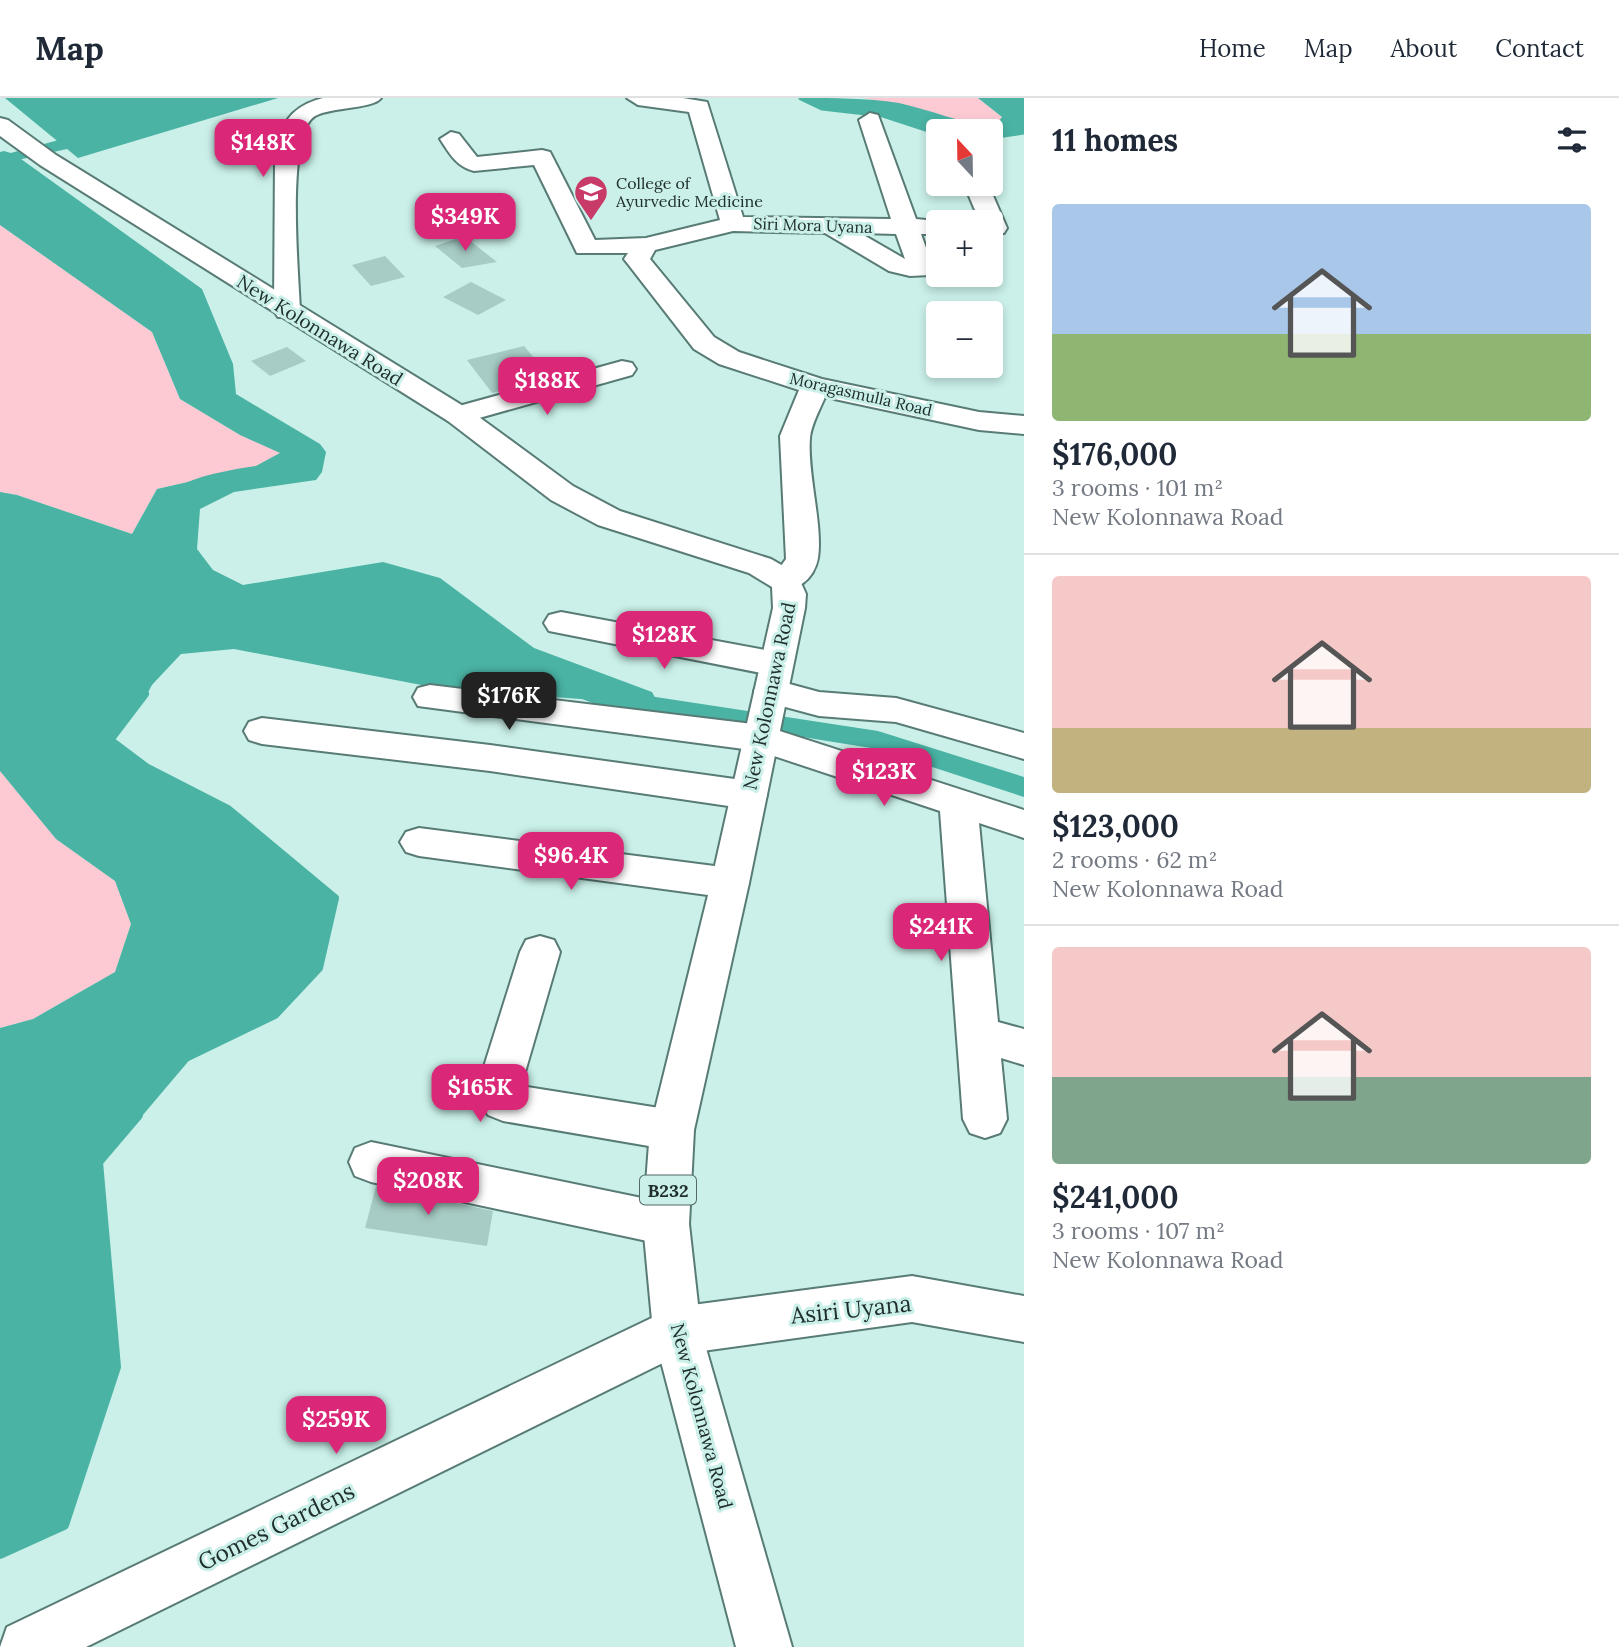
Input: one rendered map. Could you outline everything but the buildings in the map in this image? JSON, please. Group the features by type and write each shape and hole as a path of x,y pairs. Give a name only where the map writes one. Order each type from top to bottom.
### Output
{"street":[{"path":"287,311 285,167 295,122 304,114 338,99 370,98"},
{"path":"638,98 699,107 733,224"},
{"path":"832,228 891,261 912,270 921,270 870,120"},
{"name":"New Kolonnawa Road","path":"6,130 48,160 287,311 458,415 562,493 609,517 760,566 786,582 790,594 789,608 730,883 672,1130 666,1224 677,1331 764,1647"},
{"name":"Siri Mora Uyana","path":"451,139 466,160 474,164 542,157 586,248 646,245 733,224 775,222 832,228 926,227"},
{"name":"Moragasmulla Road","path":"646,245 637,259 704,343 729,358 814,386 979,421 1024,425"},
{"path":"458,415 622,369"},
{"path":"786,582 796,572 802,559 795,436 814,386"},
{"path":"561,623 768,704 958,802 1024,824"},
{"path":"430,697 819,704 896,710 1024,747"},
{"path":"262,730 490,758 749,795"},
{"path":"958,802 985,1119"},
{"path":"419,842 730,883"},
{"path":"540,952 498,1092 503,1102 672,1130"},
{"path":"978,1034 1024,1047"},
{"path":"371,1162 666,1224"},
{"name":"Asiri Uyana","path":"677,1331 912,1299 1024,1319"},
{"name":"Gomes Gardens","path":"27,1647 677,1331"}],"shaded area":[{"path":"5,98 278,98 78,158"},
{"path":"801,98 862,99 899,103 955,119 926,119 926,129 883,115 822,108"},
{"path":"863,98 978,98 1002,117 953,119"},
{"path":"978,98 1024,98 1024,132 1003,135 1002,117"},
{"path":"0,157 190,296 215,364 219,399 307,452 303,472 225,481 181,503 177,550 199,579 238,599 383,575 425,588 519,658 636,703 442,689 234,649 181,654 150,687 110,740 146,767 228,809 335,898 319,968 275,1015 186,1058 98,1162 116,1367 64,1525 0,1554 0,1028 33,1019 115,972 131,924 115,881 56,839 0,771 0,492 17,495 132,534 157,489 254,467 280,453 240,435 180,399 152,332 0,225"},
{"path":"0,225 152,332 180,399 240,435 281,453 254,467 157,489 132,534 17,495 0,492"},
{"path":"0,771 56,839 115,881 131,924 115,972 33,1019 0,1028"}],"waterway":[{"path":"801,98 822,108 883,115 926,129"},
{"path":"0,157 4,160 61,145 95,128"},
{"path":"1003,135 1024,132"},
{"path":"4,160 190,296 215,364 219,399 307,452 303,472 225,481 181,503 177,550 199,579 238,599 383,575 425,588 519,658 636,703"},
{"path":"143,696 152,678"},
{"path":"136,1117 186,1058 275,1015 319,968 335,898 228,809 146,767 110,740 145,694"},
{"path":"636,703 878,740 1024,787"},
{"path":"0,1554 64,1525 116,1367 98,1162 138,1115"}],"place":[{"name":"College of Ayurvedic Medicine","path":"591,222"}]}
